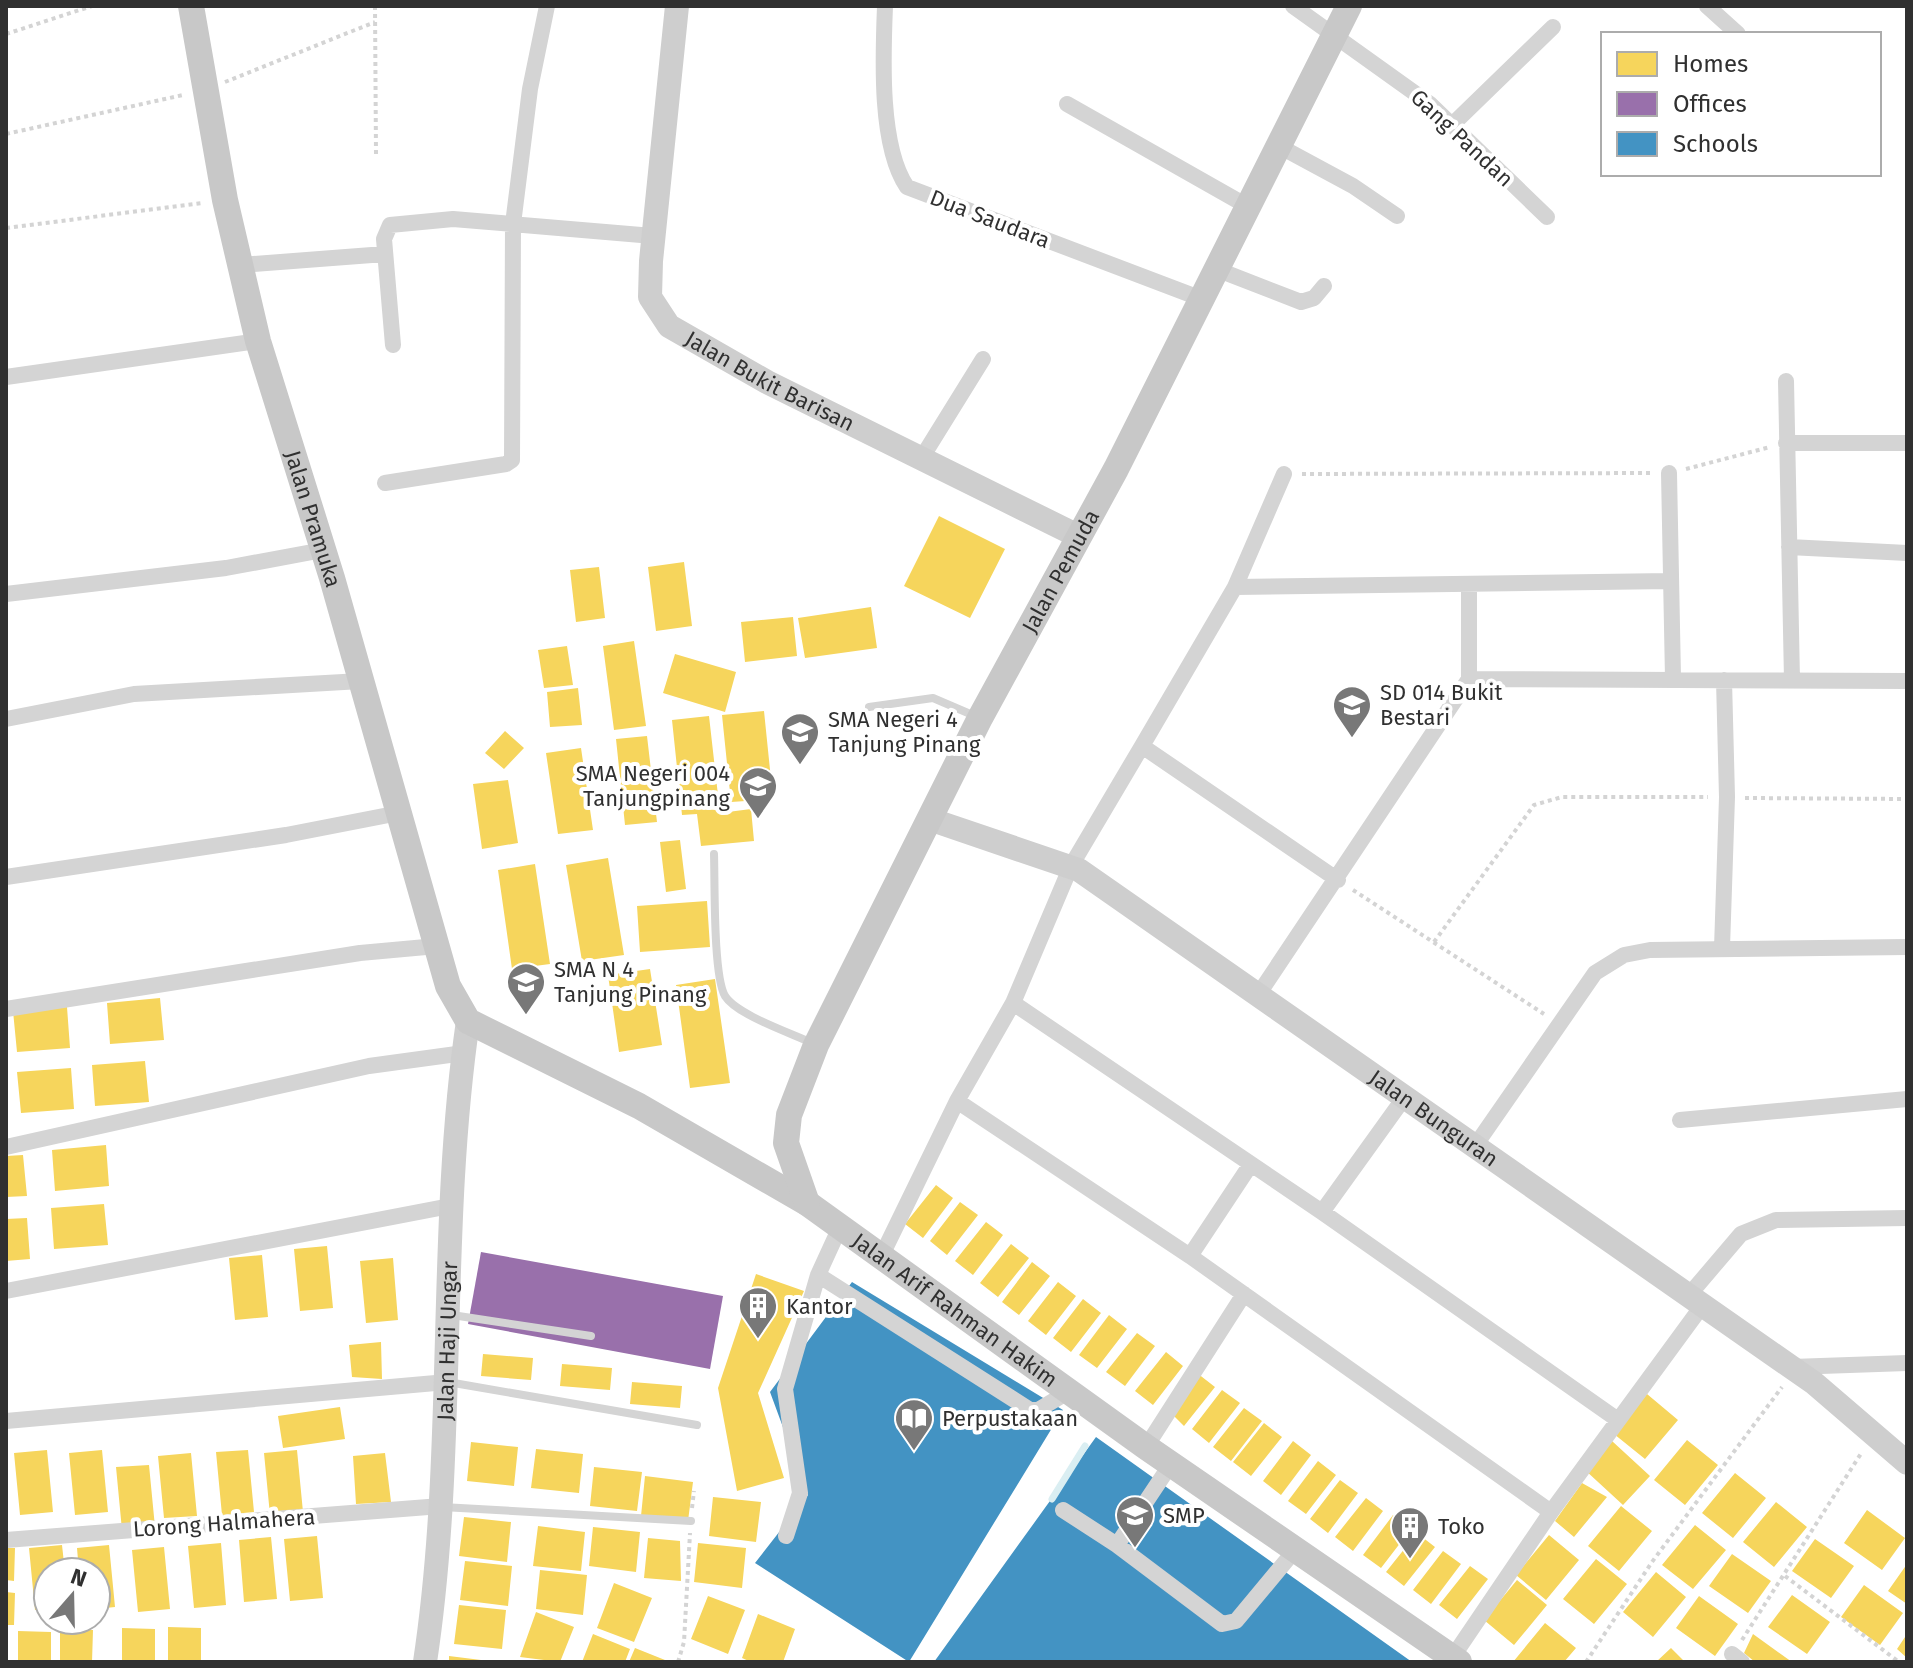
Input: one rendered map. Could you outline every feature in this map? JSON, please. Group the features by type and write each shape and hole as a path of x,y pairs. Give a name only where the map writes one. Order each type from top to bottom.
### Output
{"main road":[{"name":"Jalan Pramuka","path":"191,6 225,200 258,341 323,550 448,986 468,1021"},
{"name":"Jalan Pemuda","path":"807,1203 786,1143 789,1115 816,1045 932,820 980,718 1202,299 1349,6"},
{"name":"Jalan Arif Rahman Hakim","path":"468,1021 639,1106 807,1203 1068,1392 1453,1661"},
{"path":"750,1172 773,1157 786,1143"}],"street":[{"path":"385,483 506,464 512,460 513,224 530,89 547,6"},
{"name":"Jalan Bukit Barisan","path":"677,6 653,236 650,297 669,326 767,382 1078,536"},
{"name":"Dua Saudara","path":"885,6 889,135 895,170 907,187 1202,299"},
{"name":"Gang Pandan","path":"1293,6 1335,33 1453,124 1469,145 1547,217"},
{"path":"1707,6 1736,32"},
{"path":"1453,124 1553,27"},
{"path":"1067,104 1247,206"},
{"path":"1277,145 1353,186 1397,216"},
{"path":"393,345 384,239 390,225 453,219 653,236"},
{"path":"241,265 385,254"},
{"path":"1216,269 1301,302 1314,298 1324,286"},
{"path":"6,377 258,341"},
{"path":"921,459 983,359"},
{"path":"1786,381 1792,680"},
{"path":"1786,443 1907,443"},
{"path":"1669,473 1673,678"},
{"path":"882,1255 957,1101 1013,1003 1071,866 1235,587 1284,474"},
{"path":"1789,547 1907,553"},
{"path":"6,594 226,568 323,550"},
{"path":"1235,587 1670,581"},
{"path":"1258,995 1338,880 1469,679 1469,585"},
{"path":"1469,679 1907,681"},
{"path":"1722,948 1727,797 1724,680"},
{"path":"6,719 134,694 361,681"},
{"path":"1142,746 1338,880"},
{"path":"6,877 286,835 399,813"},
{"name":"Jalan Bunguran","path":"932,820 1071,866 1696,1300 1792,1369 1907,1463"},
{"path":"6,1009 360,953 437,946"},
{"path":"1475,1146 1595,973 1624,955 1650,950 1907,947"},
{"path":"1013,1003 1322,1212 1618,1420"},
{"name":"Jalan Haji Ungar","path":"425,1662 441,1506 450,1206 468,1021"},
{"path":"6,1147 369,1066 464,1053"},
{"path":"1322,1212 1404,1098"},
{"path":"1680,1120 1907,1099"},
{"path":"957,1101 1190,1256 1551,1512"},
{"path":"1190,1256 1251,1164"},
{"path":"6,1291 450,1206"},
{"path":"1453,1661 1741,1234 1776,1220 1907,1218"},
{"path":"786,1536 800,1493 785,1389 818,1275 840,1227"},
{"path":"818,1275 1030,1410 1038,1410 1068,1392"},
{"path":"1146,1447 1244,1294"},
{"path":"1792,1369 1907,1363"},
{"path":"6,1421 447,1382"},
{"path":"1117,1545 1171,1464"},
{"name":"Lorong Halmahera","path":"6,1540 441,1506"},
{"path":"1063,1510 1117,1545 1222,1624 1236,1621 1296,1549"}],"lane":[{"path":"869,707 933,698 980,718"},
{"path":"714,854 720,971 725,996 740,1009 816,1045"},
{"path":"447,1314 591,1336"},
{"path":"447,1382 697,1425"},
{"path":"441,1506 691,1521"}],"path":[{"path":"6,34 92,6"},
{"path":"375,6 376,154"},
{"path":"6,134 206,89 375,22"},
{"path":"6,228 225,200"},
{"path":"1284,474 1669,473 1786,443"},
{"path":"1434,942 1534,805 1562,797 1907,799"},
{"path":"1338,880 1559,1024"},
{"path":"1586,1662 1652,1562 1792,1369"},
{"path":"1737,1658 1874,1433"},
{"path":"678,1662 684,1642 694,1491"},
{"path":"1785,1576 1899,1662"}],"building: Homes":[{"path":"939,516 1005,549 970,618 904,586"},
{"path":"684,562 692,626 656,631 648,567"},
{"path":"599,567 605,618 576,622 570,570"},
{"path":"871,607 877,648 805,658 798,618"},
{"path":"793,617 797,656 745,662 741,622"},
{"path":"634,641 646,726 614,730 603,646"},
{"path":"567,646 573,685 544,688 538,650"},
{"path":"675,654 736,672 725,712 663,693"},
{"path":"578,688 582,725 550,727 547,692"},
{"path":"764,711 773,799 731,802 722,715"},
{"path":"709,716 720,813 751,809 754,841 701,846 697,814 682,815 672,720"},
{"path":"505,731 524,748 504,769 485,753"},
{"path":"647,736 657,822 625,825 616,739"},
{"path":"581,748 593,830 558,834 546,753"},
{"path":"508,780 518,843 482,849 473,784"},
{"path":"680,840 686,889 666,892 660,842"},
{"path":"608,858 624,955 582,961 566,865"},
{"path":"535,864 550,964 512,969 498,870"},
{"path":"707,901 710,947 640,952 637,906"},
{"path":"650,969 662,1045 619,1052 608,975"},
{"path":"715,979 730,1083 690,1088 676,985"},
{"path":"160,998 164,1040 110,1044 107,1003"},
{"path":"67,1007 70,1048 17,1052 13,1011"},
{"path":"145,1061 149,1102 95,1106 92,1065"},
{"path":"71,1068 74,1109 21,1113 17,1072"},
{"path":"106,1145 109,1186 55,1191 52,1150"},
{"path":"23,1155 27,1196 6,1197 6,1156"},
{"path":"936,1185 953,1198 923,1238 905,1224"},
{"path":"960,1202 978,1215 947,1255 930,1241"},
{"path":"104,1204 108,1245 54,1249 51,1208"},
{"path":"27,1218 30,1259 6,1261 6,1219"},
{"path":"986,1222 1003,1235 973,1275 955,1261"},
{"path":"1011,1244 1029,1258 998,1297 980,1283"},
{"path":"327,1246 333,1308 300,1311 294,1249"},
{"path":"262,1255 268,1317 235,1320 229,1258"},
{"path":"393,1258 398,1320 366,1323 360,1261"},
{"path":"1032,1262 1050,1276 1019,1315 1002,1302"},
{"name":"Kantor","path":"756,1274 804,1291 758,1393 784,1478 737,1491 718,1388"},
{"path":"1058,1282 1076,1296 1046,1335 1028,1321"},
{"path":"1083,1299 1101,1313 1071,1352 1053,1338"},
{"path":"1109,1315 1127,1329 1097,1368 1079,1355"},
{"path":"1137,1333 1155,1346 1125,1386 1106,1372"},
{"path":"381,1342 382,1379 352,1377 349,1345"},
{"path":"1166,1352 1183,1366 1153,1405 1135,1391"},
{"path":"483,1354 533,1358 531,1380 481,1376"},
{"path":"562,1364 612,1368 610,1390 560,1386"},
{"path":"1197,1373 1215,1387 1184,1426 1173,1415"},
{"path":"632,1382 682,1386 680,1408 630,1404"},
{"path":"1222,1390 1240,1403 1209,1443 1192,1429"},
{"path":"1647,1394 1678,1420 1645,1459 1614,1434"},
{"path":"340,1407 345,1439 283,1448 278,1416"},
{"path":"1244,1408 1262,1421 1231,1461 1213,1447"},
{"path":"1264,1423 1282,1437 1251,1476 1233,1462"},
{"path":"1687,1440 1718,1465 1685,1505 1654,1480"},
{"path":"1293,1441 1311,1455 1281,1495 1263,1481"},
{"path":"1612,1441 1650,1476 1623,1505 1585,1470"},
{"path":"471,1442 518,1447 514,1486 467,1481"},
{"path":"536,1449 583,1454 579,1493 531,1488"},
{"path":"47,1450 53,1512 20,1515 14,1453"},
{"path":"102,1450 108,1512 75,1515 69,1453"},
{"path":"248,1450 254,1512 222,1515 216,1452"},
{"path":"297,1450 303,1512 270,1515 264,1453"},
{"path":"191,1453 197,1516 164,1518 158,1456"},
{"path":"385,1453 391,1502 356,1504 353,1456"},
{"path":"1318,1461 1336,1475 1306,1514 1288,1501"},
{"path":"149,1465 155,1527 122,1530 116,1467"},
{"path":"594,1467 642,1472 637,1511 590,1506"},
{"path":"1735,1473 1766,1498 1733,1538 1702,1513"},
{"path":"645,1476 693,1482 688,1521 641,1516"},
{"path":"1340,1480 1358,1493 1328,1533 1310,1519"},
{"path":"1582,1483 1607,1497 1574,1537 1555,1521"},
{"path":"713,1497 761,1502 756,1542 709,1536"},
{"name":"Toko","path":"1366,1498 1383,1511 1353,1551 1335,1537"},
{"path":"1776,1502 1807,1527 1774,1567 1743,1542"},
{"path":"1621,1506 1652,1531 1619,1571 1588,1546"},
{"path":"1867,1510 1905,1538 1882,1570 1844,1543"},
{"name":"Toko","path":"1393,1515 1411,1529 1381,1568 1363,1555"},
{"path":"464,1517 511,1522 507,1562 459,1556"},
{"path":"1695,1525 1726,1550 1693,1589 1662,1565"},
{"path":"538,1526 585,1532 581,1571 533,1566"},
{"path":"593,1527 640,1532 636,1572 589,1566"},
{"name":"Toko","path":"1417,1533 1435,1547 1404,1586 1386,1572"},
{"path":"1549,1535 1579,1560 1546,1600 1516,1575"},
{"path":"317,1536 323,1598 290,1601 284,1539"},
{"path":"271,1537 277,1599 244,1602 239,1540"},
{"path":"648,1538 680,1541 681,1581 644,1578"},
{"path":"1815,1539 1854,1566 1831,1598 1792,1571"},
{"path":"221,1543 226,1605 194,1608 188,1546"},
{"path":"698,1543 746,1548 742,1588 694,1582"},
{"path":"62,1545 63,1556 32,1556 32,1579 29,1548"},
{"path":"109,1545 110,1556 78,1556 77,1548"},
{"path":"164,1547 170,1609 138,1612 132,1550"},
{"path":"6,1548 15,1548 14,1581 6,1580"},
{"name":"Toko","path":"1443,1551 1461,1564 1431,1604 1413,1590"},
{"path":"1732,1554 1771,1581 1748,1613 1709,1586"},
{"path":"1596,1559 1627,1584 1594,1624 1563,1599"},
{"path":"465,1561 512,1566 508,1606 460,1600"},
{"path":"1907,1564 1907,1604 1888,1591"},
{"name":"Toko","path":"1470,1566 1488,1579 1457,1619 1439,1605"},
{"path":"540,1570 587,1575 583,1615 536,1609"},
{"path":"1656,1572 1686,1597 1653,1637 1623,1612"},
{"path":"112,1576 115,1607 112,1607"},
{"path":"1517,1580 1547,1605 1514,1645 1484,1620"},
{"path":"614,1583 652,1598 634,1642 597,1628"},
{"path":"1864,1585 1903,1613 1880,1645 1841,1617"},
{"path":"6,1592 15,1593 14,1625 6,1625"},
{"path":"1792,1595 1830,1622 1807,1654 1768,1627"},
{"path":"708,1596 745,1610 728,1654 691,1639"},
{"path":"1699,1596 1738,1624 1715,1656 1676,1628"},
{"path":"459,1605 506,1610 502,1649 454,1644"},
{"path":"536,1612 574,1627 560,1662 520,1657"},
{"path":"758,1614 795,1629 783,1662 751,1662 742,1658"},
{"path":"1545,1623 1576,1648 1564,1662 1513,1662"},
{"path":"168,1627 201,1628 201,1662 168,1662"},
{"path":"122,1628 155,1629 155,1662 122,1662"},
{"path":"18,1631 32,1631 32,1636 51,1636 51,1662 18,1662"},
{"path":"593,1634 630,1649 625,1662 582,1662"},
{"path":"1753,1634 1792,1662 1755,1662 1744,1653"},
{"path":"1907,1634 1907,1658 1897,1649"},
{"path":"60,1636 93,1636 92,1662 60,1662"},
{"path":"635,1648 670,1662 629,1662"},
{"path":"1671,1648 1685,1662 1656,1662"},
{"path":"449,1656 481,1660 481,1662 449,1662"}],"building: Offices":[{"path":"481,1252 723,1296 710,1369 468,1324"}],"building: Schools":[{"name":"Perpustakaan","path":"852,1282 1063,1410 909,1662 755,1563 808,1495 770,1392"},
{"name":"SMP","path":"1096,1437 1412,1662 934,1662"}],"waterway":[{"path":"1052,1499 1085,1446"}],"place":[{"name":"SD 014 Bukit Bestari","path":"1352,739"},
{"name":"SMA Negeri 4 Tanjung Pinang","path":"800,766"},
{"name":"SMA Negeri 004 Tanjungpinang","path":"758,820"},
{"name":"SMA N 4 Tanjung Pinang","path":"526,1016"},
{"name":"Kantor","path":"758,1340"},
{"name":"Perpustakaan","path":"914,1452"},
{"name":"SMP","path":"1135,1549"},
{"name":"Toko","path":"1410,1560"}]}
